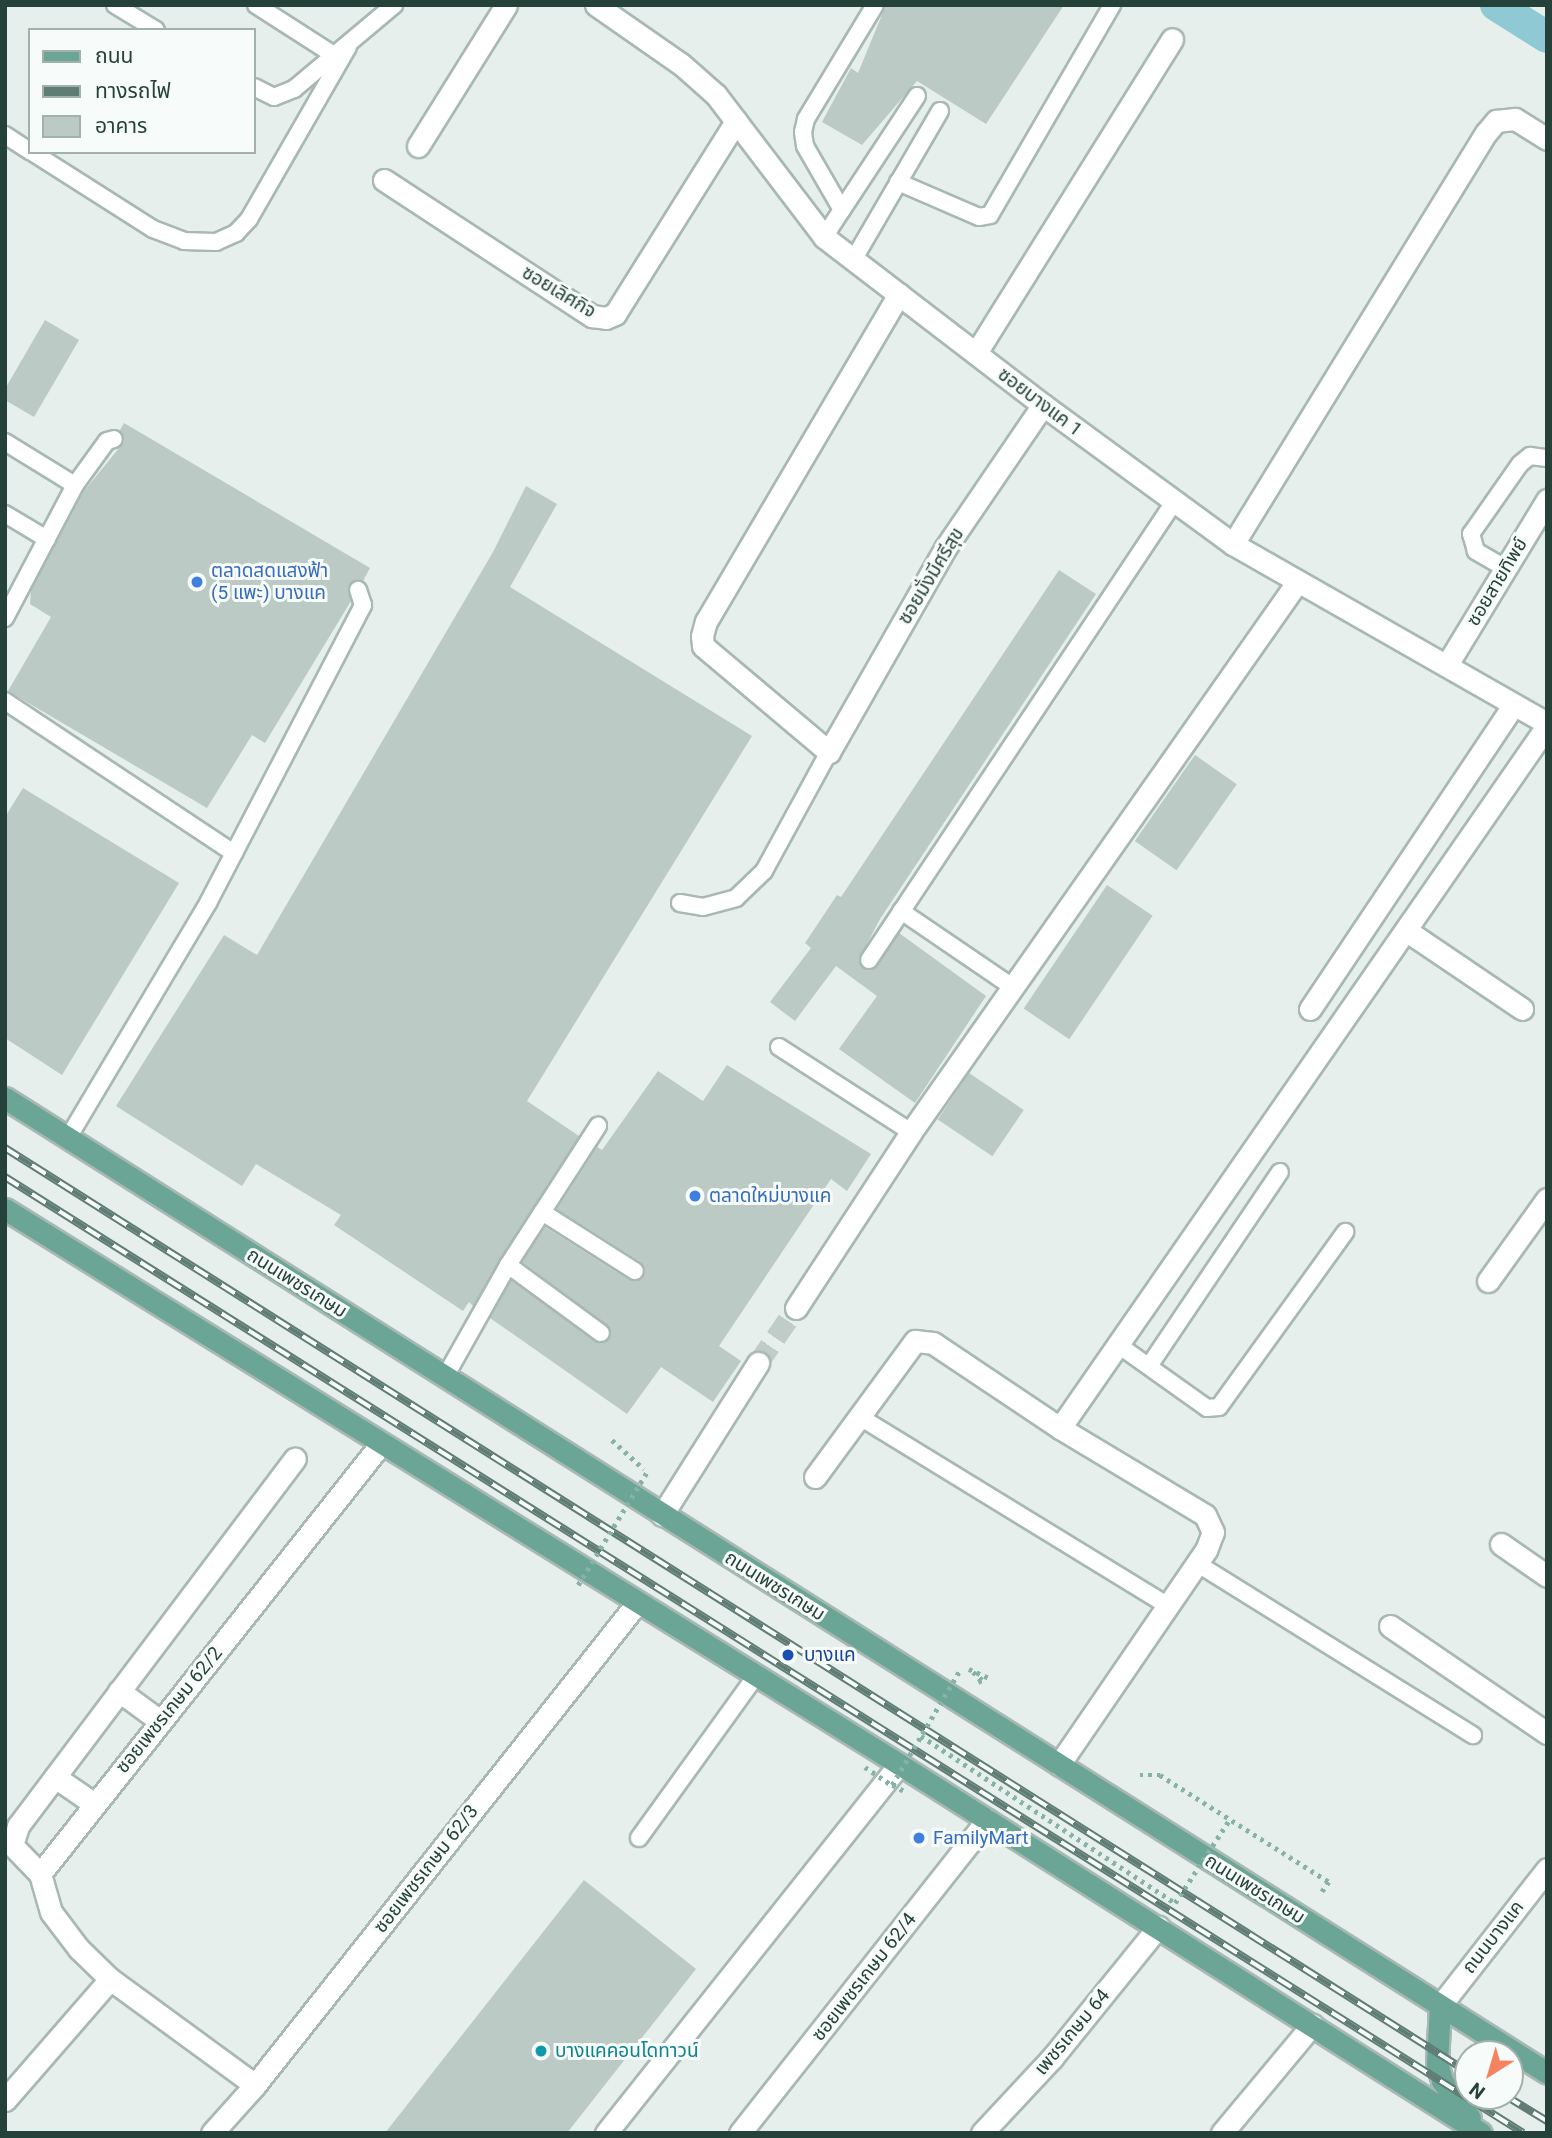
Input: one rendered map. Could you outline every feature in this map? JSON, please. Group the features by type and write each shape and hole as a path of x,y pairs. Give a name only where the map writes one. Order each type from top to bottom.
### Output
{"main road":[{"name":"ถนนเพชรเกษม","path":"5,1098 1547,2073"},
{"path":"5,1209 380,1445 900,1765 1482,2133"},
{"path":"1440,2006 1437,2047 1442,2081 1482,2133"}],"street":[{"path":"418,146 506,5"},
{"name":"ซอยบางแค 1","path":"596,5 681,64 716,95 824,237 855,257 1043,405 1233,544 1448,663 1513,706 1547,724"},
{"path":"976,353 1172,39"},
{"path":"1233,544 1486,132 1496,121 1515,119 1547,139"},
{"name":"ซอยเลิศกิจ","path":"384,180 593,316 606,318 615,314 736,121"},
{"path":"829,752 704,646 702,636 706,621 900,293"},
{"name":"ซอยมั่งมีศรีสุข","path":"829,752 946,547 1043,405"},
{"name":"ซอยสายทิพย์","path":"1448,663 1547,500"},
{"path":"796,1308 911,1132 1298,581"},
{"path":"1310,1009 1513,706"},
{"path":"1060,1428 1407,931 1547,724"},
{"path":"1407,931 1522,1010"},
{"path":"1488,1281 1547,1199"},
{"path":"815,1477 915,1341 944,1346 1060,1428 1205,1515 1213,1532 1198,1564 1059,1765"},
{"path":"662,1515 758,1363"},
{"name":"ซอยเพชรเกษม 62/2","path":"40,1874 93,1803 380,1445"},
{"path":"255,2085 110,1979 51,1912 40,1874 16,1851 10,1838 295,1459"},
{"path":"1501,1544 1547,1576"},
{"name":"ซอยเพชรเกษม 62/3","path":"212,2133 255,2085 637,1603"},
{"path":"1390,1626 1547,1733"},
{"path":"119,1691 160,1721"},
{"path":"606,2133 900,1765"},
{"path":"55,1777 93,1803"},
{"name":"ซอยเพชรเกษม 62/4","path":"740,2133 987,1821"},
{"name":"ถนนบางแค","path":"1440,2006 1547,1869"},
{"name":"เพชรเกษม 64","path":"982,2133 1052,2058 1158,1927"},
{"path":"5,2100 110,1979"},
{"path":"1222,2133 1312,2025"}],"lane":[{"path":"115,5 153,28"},
{"path":"256,5 341,51"},
{"path":"256,88 274,97 294,89 394,5"},
{"path":"842,210 805,146 803,132 806,119 875,5"},
{"path":"898,183 979,217 990,215 1112,5"},
{"path":"34,154 153,229 184,241 216,242 236,233 249,219 341,51"},
{"path":"824,237 917,96"},
{"path":"855,257 940,111"},
{"path":"5,135 28,150"},
{"path":"7,611 75,485 107,441 114,439"},
{"path":"5,442 75,485"},
{"path":"1505,568 1476,551 1471,534 1520,464 1530,456 1547,458"},
{"path":"869,960 1174,502"},
{"path":"5,514 47,539"},
{"path":"68,1138 234,853 363,605 358,590"},
{"path":"5,701 234,853"},
{"path":"680,904 703,907 736,898 764,871 829,752"},
{"path":"901,911 1014,988"},
{"path":"779,1047 911,1132"},
{"path":"445,1377 508,1265 598,1126"},
{"path":"1149,1366 1280,1171"},
{"path":"542,1212 635,1271"},
{"path":"1117,1343 1207,1408 1219,1407 1345,1233"},
{"path":"508,1265 601,1333"},
{"path":"860,1418 1170,1606"},
{"path":"1198,1564 1474,1735"},
{"path":"639,1838 756,1676"}],"path":[{"path":"578,1585 647,1472 612,1440"},
{"path":"891,1785 960,1670 980,1684 982,1680 967,1672 969,1669 989,1678"},
{"path":"921,1735 1175,1903 1230,1819"},
{"path":"865,1767 903,1791"},
{"path":"1140,1775 1160,1775 1329,1882 1322,1892"}],"building":[{"path":"886,5 1064,5 986,124 917,81 862,145 822,122 851,68 858,73"},
{"path":"45,320 79,340 34,417 5,400 5,389"},
{"name":"ตลาดสดแสงฟ้า (5 แพะ) บางแค","path":"124,423 370,568 363,581 350,584 351,601 265,743 252,735 207,808 8,691 51,617 30,604 31,590 84,491 124,442 120,430"},
{"path":"526,486 557,504 510,587 752,736 527,1101 579,1136 473,1306 469,1302 463,1311 334,1225 341,1215 256,1164 242,1186 116,1106 224,935 257,955 493,552"},
{"path":"1059,570 1096,594 880,919 859,959 863,968 874,969 899,933 986,996 915,1103 839,1049 877,996 836,966 795,1021 770,1002 811,948 805,943 837,895 841,897"},
{"path":"1195,755 1237,784 1177,870 1135,841"},
{"path":"23,788 179,883 62,1075 5,1038 5,817"},
{"path":"1107,885 1153,916 1069,1039 1024,1009"},
{"path":"727,1065 871,1154 847,1191 831,1179 719,1346 741,1361 713,1402 661,1367 627,1414 490,1318 511,1280 595,1341 609,1340 607,1325 522,1262 545,1227 629,1280 643,1277 641,1262 557,1209 597,1147 602,1150 658,1071 703,1101"},
{"path":"969,1073 1024,1110 992,1156 938,1119"},
{"name":"บางแคคอนโดทาวน์","path":"584,1880 696,1969 567,2133 385,2133"}],"waterway":[{"path":"1496,5 1547,37"}],"tunnel":[{"path":"758,1363 796,1308"}],"railway":[{"path":"5,1148 1454,2063"},
{"path":"5,1177 1523,2133"},
{"path":"1524,2107 1547,2121"}],"place":[{"name":"ตลาดสดแสงฟ้า (5 แพะ) บางแค","path":"197,582"},
{"name":"ตลาดใหม่บางแค","path":"695,1196"},
{"name":"บางแค","path":"788,1655"},
{"name":"FamilyMart","path":"919,1838"},
{"name":"บางแคคอนโดทาวน์","path":"541,2051"}]}
